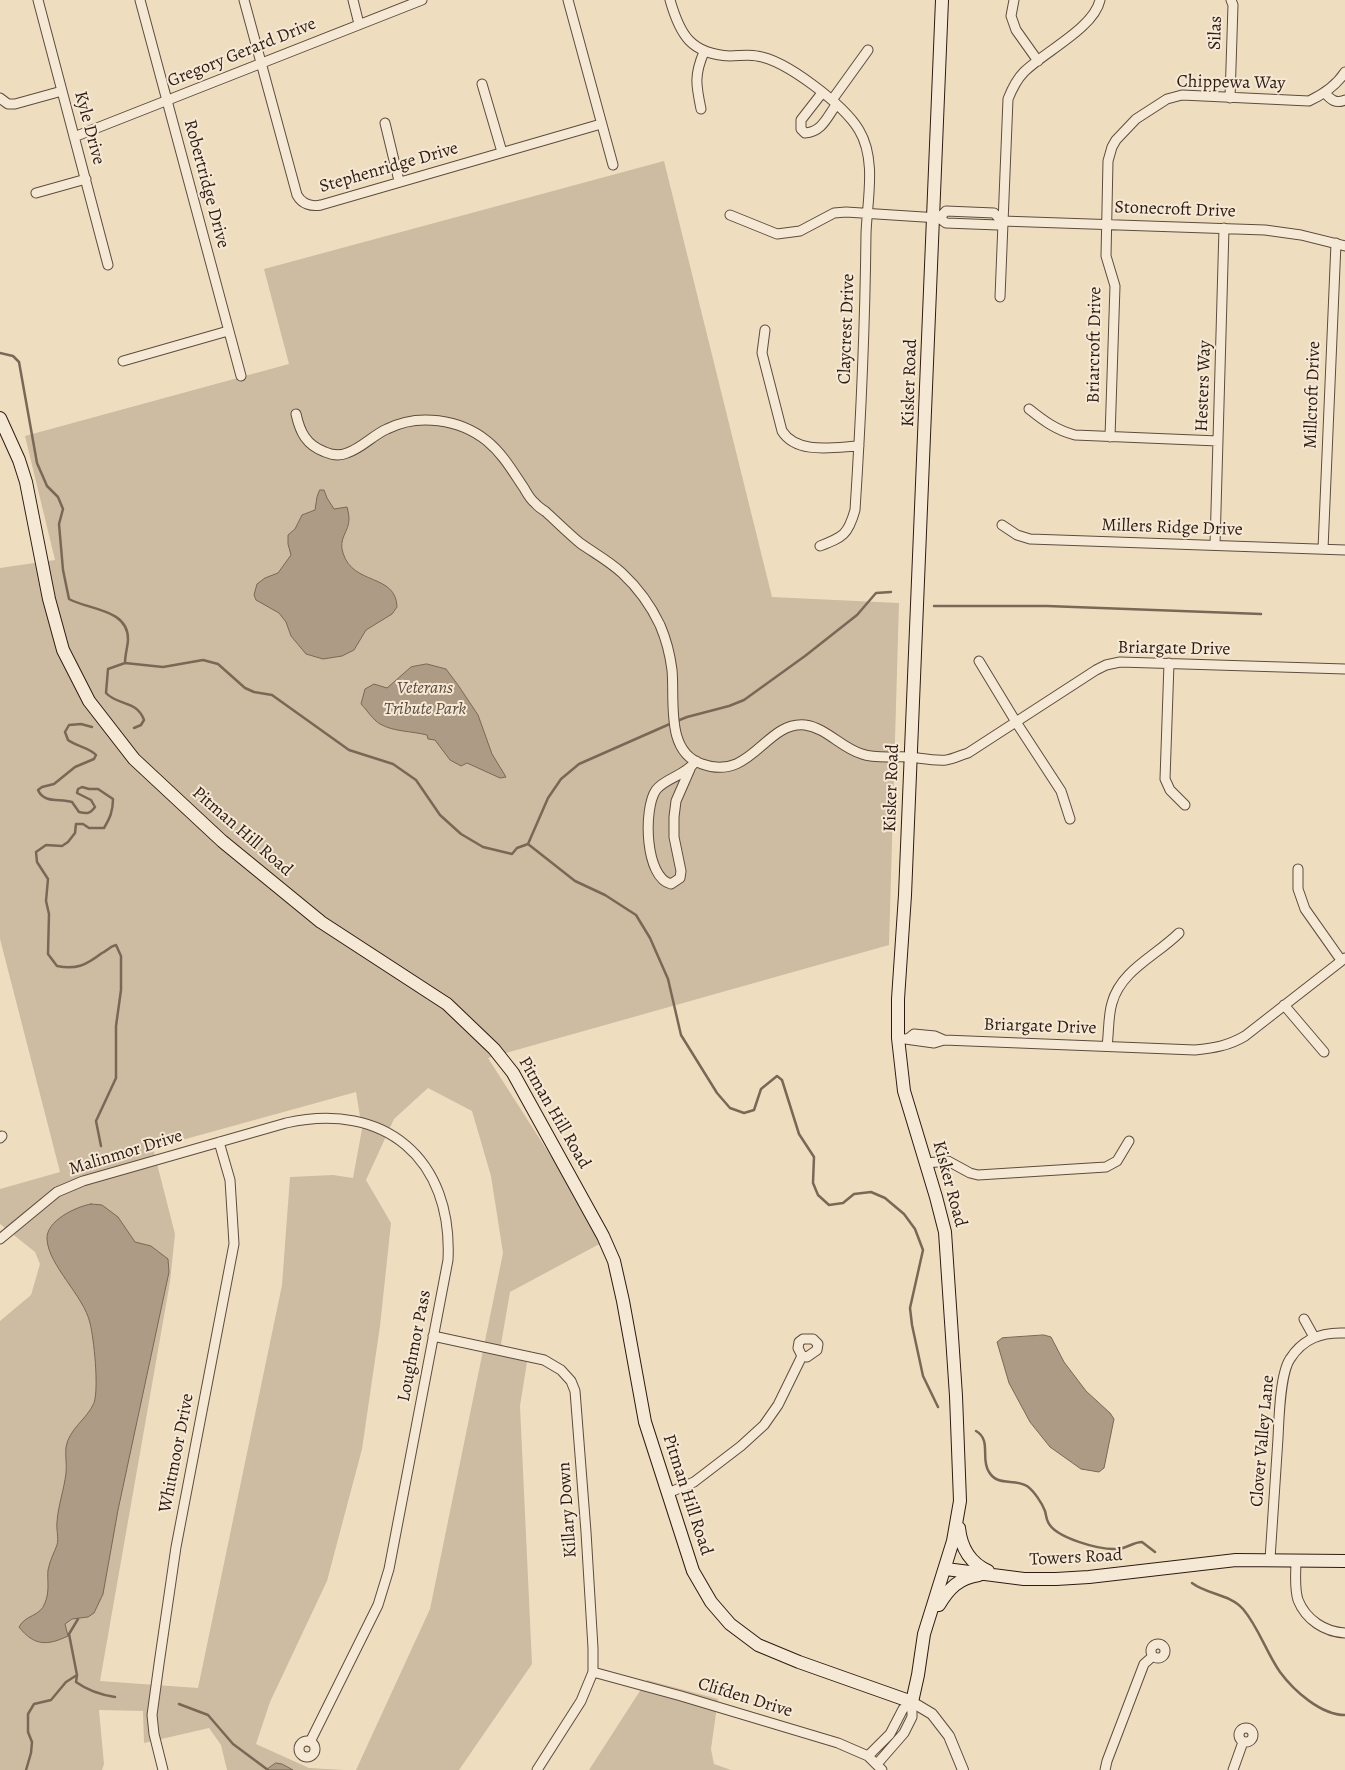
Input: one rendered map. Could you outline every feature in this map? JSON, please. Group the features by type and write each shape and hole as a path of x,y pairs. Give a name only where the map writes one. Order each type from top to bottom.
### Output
{"main road":[{"name":"Kisker Road","path":"942,0 937,217 910,757 905,895 898,999 904,1038 901,1051 904,1091 945,1232 956,1396 960,1501 959,1516 946,1569"},
{"name":"Pitman Hill Road","path":"0,418 4,438 19,460 26,482 34,514 37,542 49,599 63,650 88,701 134,759 222,841 321,922 447,1004 494,1049 513,1072 603,1236 614,1262 645,1422 693,1571 711,1602 730,1624 758,1645 799,1662 912,1702"},
{"path":"959,1516 961,1538 972,1561 981,1568 1005,1576"},
{"name":"Towers Road","path":"946,1569 1024,1579 1056,1579 1089,1578 1236,1560 1345,1561"},
{"path":"912,1702 927,1624 946,1569"},
{"path":"927,1624 951,1587 963,1580 988,1574"}],"street":[{"name":"Kyle Drive","path":"38,0 108,265"},
{"name":"Robertridge Drive","path":"140,0 241,376"},
{"name":"Stephenridge Drive","path":"244,0 297,195 302,202 315,206 601,124"},
{"path":"353,0 359,24"},
{"name":"Gregory Gerard Drive","path":"74,137 422,0"},
{"path":"568,0 612,165"},
{"path":"670,0 676,20 687,39 704,52 698,66 696,78 701,109"},
{"path":"1014,0 1011,16 1016,30 1038,61"},
{"path":"1000,297 1008,99 1014,85 1024,71 1093,17 1100,0"},
{"name":"Silas","path":"1230,98 1233,5 1231,0"},
{"path":"822,93 801,120 801,129 805,133 819,130 834,102 868,50"},
{"name":"Claycrest Drive","path":"704,52 729,56 756,55 784,65 847,114 858,129 867,147 869,179 866,279 855,510 850,528 838,539 820,546"},
{"name":"Chippewa Way","path":"1106,224 1108,161 1112,147 1120,134 1136,119 1167,99 1182,95 1309,101 1325,93 1344,76"},
{"path":"482,84 502,152"},
{"path":"0,98 8,104 15,104 62,91"},
{"path":"1325,93 1331,100 1339,102 1345,100"},
{"path":"385,123 399,181"},
{"path":"36,193 86,180"},
{"name":"Stonecroft Drive","path":"730,215 777,234 800,231 834,213 937,217 946,223 998,225 1002,221 1265,230 1301,235 1345,246"},
{"name":"Briarcroft Drive","path":"1106,224 1106,256 1115,286 1110,437"},
{"name":"Hesters Way","path":"1215,545 1224,228"},
{"name":"Millcroft Drive","path":"1323,549 1336,243"},
{"path":"765,330 762,353 782,431 786,437 792,442 805,447 859,446"},
{"path":"123,361 228,331"},
{"path":"1029,409 1046,424 1060,431 1075,435 1218,441"},
{"path":"296,414 302,434 309,444 338,455 347,453 388,428 401,423 434,420 450,423 478,434 499,452 534,502 580,543 622,572 650,607 669,650 672,671 674,721 678,743 682,750 696,761 690,769 676,801 674,837 680,878 671,884 661,878 654,864 647,834 648,818 656,791 690,769"},
{"name":"Millers Ridge Drive","path":"1002,526 1017,535 1030,539 1345,550"},
{"path":"979,661 1061,791 1070,820"},
{"name":"Briargate Drive","path":"696,761 712,767 728,767 742,762 782,730 804,725 818,729 863,755 946,760 968,753 1106,665 1120,662 1345,669"},
{"path":"1169,663 1165,779 1170,790 1185,805"},
{"path":"1298,869 1298,889 1304,909 1343,959"},
{"path":"1107,1046 1111,1005 1121,982 1179,933"},
{"name":"Briargate Drive","path":"904,1038 914,1034 935,1036 944,1040 1196,1050 1218,1048 1245,1036 1343,959"},
{"path":"1284,1005 1324,1052"},
{"name":"Loughmor Pass","path":"220,1142 307,1118 358,1121 394,1136 418,1154 437,1187 449,1227 448,1260 389,1569 378,1604 310,1742"},
{"path":"926,1163 948,1161 978,1175 1106,1167 1118,1161 1129,1141"},
{"name":"Malinmor Drive","path":"0,1239 57,1192 83,1181 220,1142"},
{"name":"Whitmoor Drive","path":"163,1770 154,1734 152,1715 176,1547 234,1244 230,1180 220,1142"},
{"path":"1304,1319 1314,1337"},
{"name":"Clover Valley Lane","path":"1270,1560 1280,1406 1288,1360 1305,1342 1314,1337 1323,1334 1345,1333"},
{"name":"Killary Down","path":"433,1336 544,1360 561,1370 571,1381 575,1391 593,1648 592,1672 581,1701 537,1770"},
{"path":"668,1493 694,1482 741,1446 764,1425 778,1405 802,1356"},
{"path":"1296,1560 1298,1600 1307,1614 1319,1626 1335,1632 1345,1633"},
{"path":"1105,1770 1144,1664 1153,1656"},
{"name":"Clifden Drive","path":"592,1672 681,1696 838,1743 868,1756 879,1767"},
{"path":"868,1756 894,1727 903,1709 912,1702"},
{"path":"879,1767 904,1733 912,1717 912,1702"},
{"name":"Pitman Hill Road","path":"912,1702 932,1714 949,1736 963,1770"},
{"path":"894,1727 904,1733"},
{"path":"1233,1770 1243,1742"}],"green space":[{"name":"Veterans Tribute Park","path":"664,161 772,597 899,603 889,945 488,1058 605,1241 510,1292 501,1344 527,1362 520,1406 532,1664 459,1770 356,1770 430,1609 503,1253 491,1176 472,1111 428,1088 394,1119 366,1180 391,1223 380,1326 362,1449 327,1581 270,1702 256,1744 309,1768 345,1770 227,1770 221,1745 209,1728 144,1743 143,1711 99,1710 104,1764 102,1770 0,1770 0,1321 31,1295 40,1264 35,1252 0,1224 0,1189 60,1172 0,939 0,568 55,560 25,436 289,364 264,269","holes":["356,1092 362,1129 353,1178 333,1175 290,1177 282,1285 198,1688 100,1681 170,1282 175,1234 153,1148"]},
{"path":"647,1680 718,1699 711,1749 714,1764 731,1770 589,1770"}],"shaded area":[{"path":"320,490 324,490 334,509 347,507 349,524 343,539 342,548 348,563 364,576 390,589 395,596 397,607 392,614 366,630 354,650 342,656 323,659 306,654 291,636 286,622 279,613 256,600 254,595 257,584 265,578 278,573 291,555 288,535 295,529 302,515 315,510"},
{"path":"427,664 446,669 458,685 478,715 492,754 506,777 500,778 467,763 461,766 450,760 435,740 428,739 427,735 385,727 375,720 361,704 365,689 374,684 387,688 411,667"},
{"path":"91,1204 102,1205 118,1217 135,1242 151,1246 168,1259 169,1272 118,1510 103,1594 94,1613 88,1617 72,1619 65,1624 68,1636 47,1643 30,1638 19,1627 25,1620 43,1608 47,1598 48,1570 58,1542 57,1522 66,1473 66,1447 74,1429 94,1403 96,1375 90,1323 81,1302 53,1259 47,1239 51,1226 56,1221 77,1208"},
{"path":"1044,1335 1051,1337 1064,1362 1086,1391 1114,1419 1104,1468 1099,1472 1081,1469 1050,1447 1030,1422 1009,1383 997,1342 1002,1338"},
{"path":"276,1763 282,1764 293,1770 266,1770"}],"waterway":[{"path":"0,353 13,356 19,362 37,463 47,486 58,497 63,509 59,524 63,570 69,599 106,612 122,622 128,639 125,663"},
{"path":"677,721 744,700 805,656 857,615 876,593 891,592"},
{"path":"934,606 1047,606 1261,614"},
{"path":"134,728 141,725 144,720 137,709 116,700 106,693 108,669 125,663 163,667 203,660 218,664 245,688 254,692 272,695 349,750 393,764 416,780 440,815 461,834 483,847 512,854 517,848 528,844 548,798 561,779 579,764 672,723"},
{"path":"92,727 81,724 69,725 65,732 68,740 96,755 94,759 75,767 54,784 38,790 48,799 72,802 79,812 86,813 92,811 95,807 91,800 77,793 78,789 82,787 98,789 113,799 109,818 104,828 89,828 83,824 76,824 75,833 68,842 62,846 46,845 36,852 37,862 48,879 46,901 49,914 48,954 57,966 81,966 116,945 121,956 121,990 116,1026 116,1078 96,1121 101,1146"},
{"path":"528,844 575,881 605,895 636,915 650,938 668,979 681,1035 717,1093 730,1108 744,1113 754,1110 761,1089 777,1076 782,1080 799,1134 814,1157 813,1183 818,1195 829,1205 843,1203 854,1194 871,1192 885,1198 904,1214 915,1229 923,1250 910,1308 912,1325 923,1376 938,1407"},
{"path":"976,1431 984,1439 985,1461 993,1477 1002,1481 1022,1484 1030,1488 1042,1504 1048,1522 1059,1533 1079,1542 1109,1549 1120,1549 1142,1542 1155,1552"},
{"path":"1192,1583 1238,1604 1254,1624 1280,1672 1293,1687 1309,1701 1327,1711 1345,1715"},
{"path":"78,1619 69,1634 77,1675 76,1682 95,1692 115,1697"},
{"path":"26,1770 32,1742 28,1732 28,1714 34,1704 51,1700 66,1682 77,1675"},
{"path":"179,1704 208,1715 233,1744 268,1770"}]}
